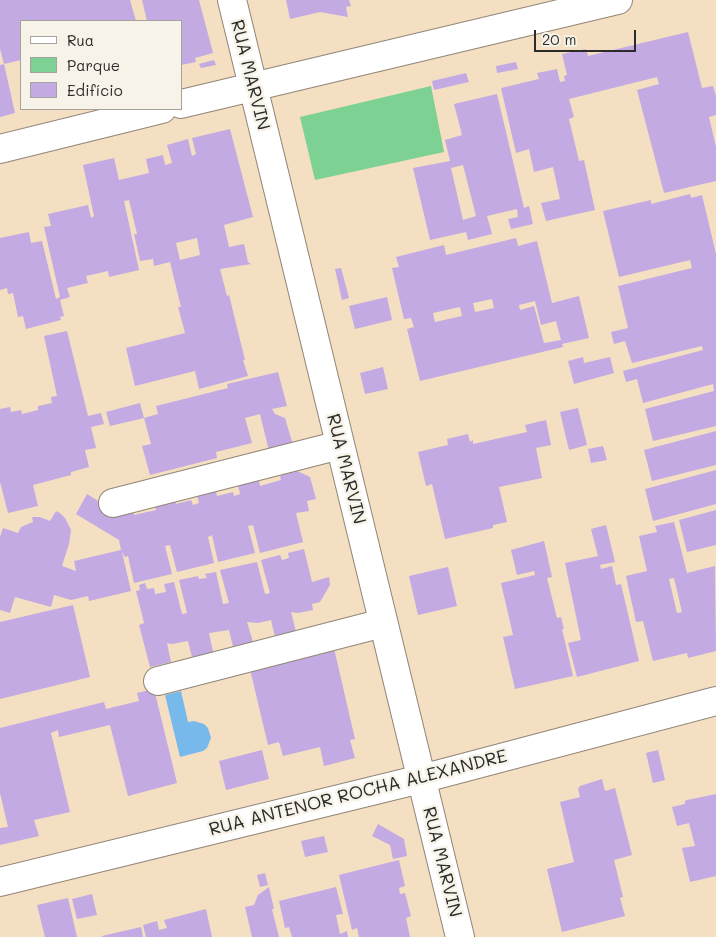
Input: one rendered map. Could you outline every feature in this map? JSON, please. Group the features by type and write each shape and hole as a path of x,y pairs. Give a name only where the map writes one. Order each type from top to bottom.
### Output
{"street":[{"name":"RUA MARVIN","path":"232,0 460,937"},
{"path":"182,104 618,0"},
{"path":"0,149 158,110"},
{"path":"113,503 340,445"},
{"path":"158,681 383,623"},
{"name":"RUA ANTENOR ROCHA ALEXANDRE","path":"0,882 421,779 716,701"}],"green space":[{"path":"431,86 444,152 315,180 300,117"}],"water":[{"path":"181,691 188,722 194,721 204,724 208,728 211,738 207,748 203,751 180,757 165,695"}],"building":[{"path":"0,0 130,0 136,20 20,20 20,60 4,64 0,49"},
{"path":"142,0 199,0 213,53 195,58 196,62 182,65 182,20 147,20"},
{"path":"286,0 349,0 351,6 346,7 348,17 320,12 290,19"},
{"path":"688,32 702,88 713,86 716,96 716,115 709,117 716,147 716,181 664,193 637,90 659,84 657,77 569,99 574,117 569,119 579,161 584,160 595,210 546,221 541,203 560,199 553,167 534,172 529,149 516,153 501,88 539,79 537,73 557,69 560,82 565,81 564,76 567,75 562,54 586,49 588,56"},
{"path":"214,60 216,65 201,68 199,64"},
{"path":"516,62 518,69 497,73 496,66"},
{"path":"4,64 15,113 0,117 0,65"},
{"path":"466,73 469,82 434,90 432,81"},
{"path":"497,94 524,208 529,206 533,224 511,229 508,219 518,217 517,209 487,216 492,234 468,240 466,232 430,240 413,168 450,161 445,140 462,135 454,104","holes":["463,165 476,216 463,220 451,168"]},
{"path":"230,129 253,217 224,225 229,247 244,244 248,262 251,264 220,269 227,296 229,295 248,376 199,389 195,371 135,386 126,348 185,333 170,262 154,266 153,259 140,261 134,234 137,234 129,200 124,201 139,270 109,277 108,271 86,276 88,283 67,288 70,297 60,300 64,316 60,317 61,320 26,329 23,316 18,317 13,293 8,294 7,288 0,290 0,238 29,232 31,243 42,241 56,299 60,297 44,227 51,226 48,214 88,205 91,218 94,216 83,165 114,158 119,180 149,173 146,159 163,155 165,165 172,163 167,145 188,139 192,156 196,154 192,138","holes":["197,238 200,255 180,260 176,243"]},
{"path":"690,194 691,198 702,195 716,254 716,426 653,441 645,409 714,391 713,384 643,403 637,379 626,382 623,371 703,350 702,346 632,363 625,341 614,344 611,332 628,328 618,286 692,268 690,260 619,277 603,211 651,200 651,204"},
{"path":"516,238 518,246 537,241 552,303 579,296 589,338 562,344 563,347 420,381 407,329 414,327 411,318 404,319 392,268 399,267 396,257 444,245 446,255","holes":["492,299 494,308 475,312 473,303","535,301 541,325 556,321 561,340 544,343 534,306 520,310 519,305","460,307 462,316 435,322 433,313"]},
{"path":"341,268 349,298 342,300 335,269"},
{"path":"387,297 392,320 355,329 349,306"},
{"path":"67,331 88,416 101,413 104,424 91,427 96,448 85,450 89,467 71,472 71,475 33,485 38,506 8,513 0,482 0,409 10,407 11,412 21,410 22,414 38,410 38,406 52,403 51,397 57,396 44,336"},
{"path":"583,357 584,363 610,357 614,373 574,384 568,361"},
{"path":"383,367 388,389 365,394 360,373"},
{"path":"278,372 287,406 272,409 275,414 285,418 293,445 269,451 260,414 245,418 252,443 216,452 217,458 150,475 142,446 151,444 144,418 158,414 156,406 228,388 227,384"},
{"path":"140,403 144,418 110,426 106,412"},
{"path":"578,408 587,445 569,450 560,412"},
{"path":"546,420 551,445 536,448 542,478 499,487 507,522 493,525 493,528 445,539 432,484 426,486 418,452 448,445 447,439 468,434 470,442 473,440 473,444 527,432 525,425"},
{"path":"716,431 716,465 652,481 644,450"},
{"path":"603,446 607,460 591,463 588,449"},
{"path":"295,470 310,477 316,499 307,501 309,511 296,513 303,542 260,553 253,525 248,526 255,553 218,562 212,535 208,537 214,563 177,572 170,545 165,546 172,574 134,583 128,556 125,557 122,552 131,591 89,601 88,596 71,600 54,595 51,607 15,597 10,613 0,610 0,537 3,528 18,533 21,527 33,522 32,517 40,517 50,521 56,511 60,513 71,530 62,566 76,571 74,561 121,550 119,540 76,514 87,494 111,509 132,508 134,515 156,510 154,502 174,497 176,504 191,500 193,505 199,503 196,491 215,487 217,496 233,492 234,496 240,494 237,481 258,476 260,486 281,480 280,476 289,473 288,471"},
{"path":"716,470 716,504 653,521 645,489"},
{"path":"716,510 716,545 687,552 679,520"},
{"path":"674,522 687,573 715,566 716,651 688,658 687,653 653,661 643,621 636,622 626,576 647,571 639,536 657,532 655,526","holes":["674,578 682,612 677,613 669,579"]},
{"path":"606,525 615,562 600,565 601,569 612,566 616,585 621,584 639,661 577,677 568,643 581,640 565,563 598,556 591,529"},
{"path":"544,541 552,577 547,578 557,618 561,617 573,676 515,689 503,637 513,635 501,583 535,575 534,571 517,575 511,550"},
{"path":"304,549 312,582 329,577 330,585 320,602 312,604 313,610 298,613 291,612 296,632 275,637 271,620 258,623 247,622 253,642 233,647 229,630 209,633 213,652 192,657 188,641 167,643 171,662 150,667 139,625 144,623 136,591 140,590 139,585 145,583 147,589 154,588 155,594 166,592 164,584 174,582 182,614 187,613 179,580 198,576 199,579 207,578 205,574 216,572 223,604 229,603 220,570 257,562 265,594 270,593 261,560 280,555 282,560 289,558 288,553"},
{"path":"448,567 457,606 418,615 409,576"},
{"path":"73,605 90,677 0,699 0,622"},
{"path":"333,644 355,739 350,740 355,758 324,766 320,747 283,756 279,742 268,745 249,665"},
{"path":"154,689 177,783 128,796 110,725 59,737 58,730 51,733 70,812 34,820 39,836 0,845 0,828 8,827 0,793 0,728 104,702 106,709 139,701 137,693"},
{"path":"262,750 269,779 226,790 219,761"},
{"path":"658,750 665,780 653,783 646,753"},
{"path":"602,779 605,791 615,788 632,855 614,860 623,897 620,898 625,916 562,932 547,869 574,862 560,802 580,797 578,789 580,786"},
{"path":"716,794 716,876 690,882 682,848 695,846 689,823 677,826 672,807 685,804 687,800"},
{"path":"378,824 404,839 407,856 393,859 390,845 372,836"},
{"path":"324,836 328,852 305,857 301,841"},
{"path":"399,860 405,886 399,888 400,894 405,893 411,916 406,918 410,937 359,937 357,928 352,930 339,875"},
{"path":"265,873 268,885 260,887 257,875"},
{"path":"269,887 279,937 252,937 245,907 254,905 258,895"},
{"path":"336,887 343,914 336,915 340,934 347,931 348,937 292,937 289,927 285,928 279,901"},
{"path":"92,894 97,915 77,919 72,899"},
{"path":"68,898 77,937 45,937 37,905"},
{"path":"206,909 212,937 146,937 143,925 157,921 159,930 167,928 164,920"},
{"path":"141,927 143,937 102,937 102,936"}]}
